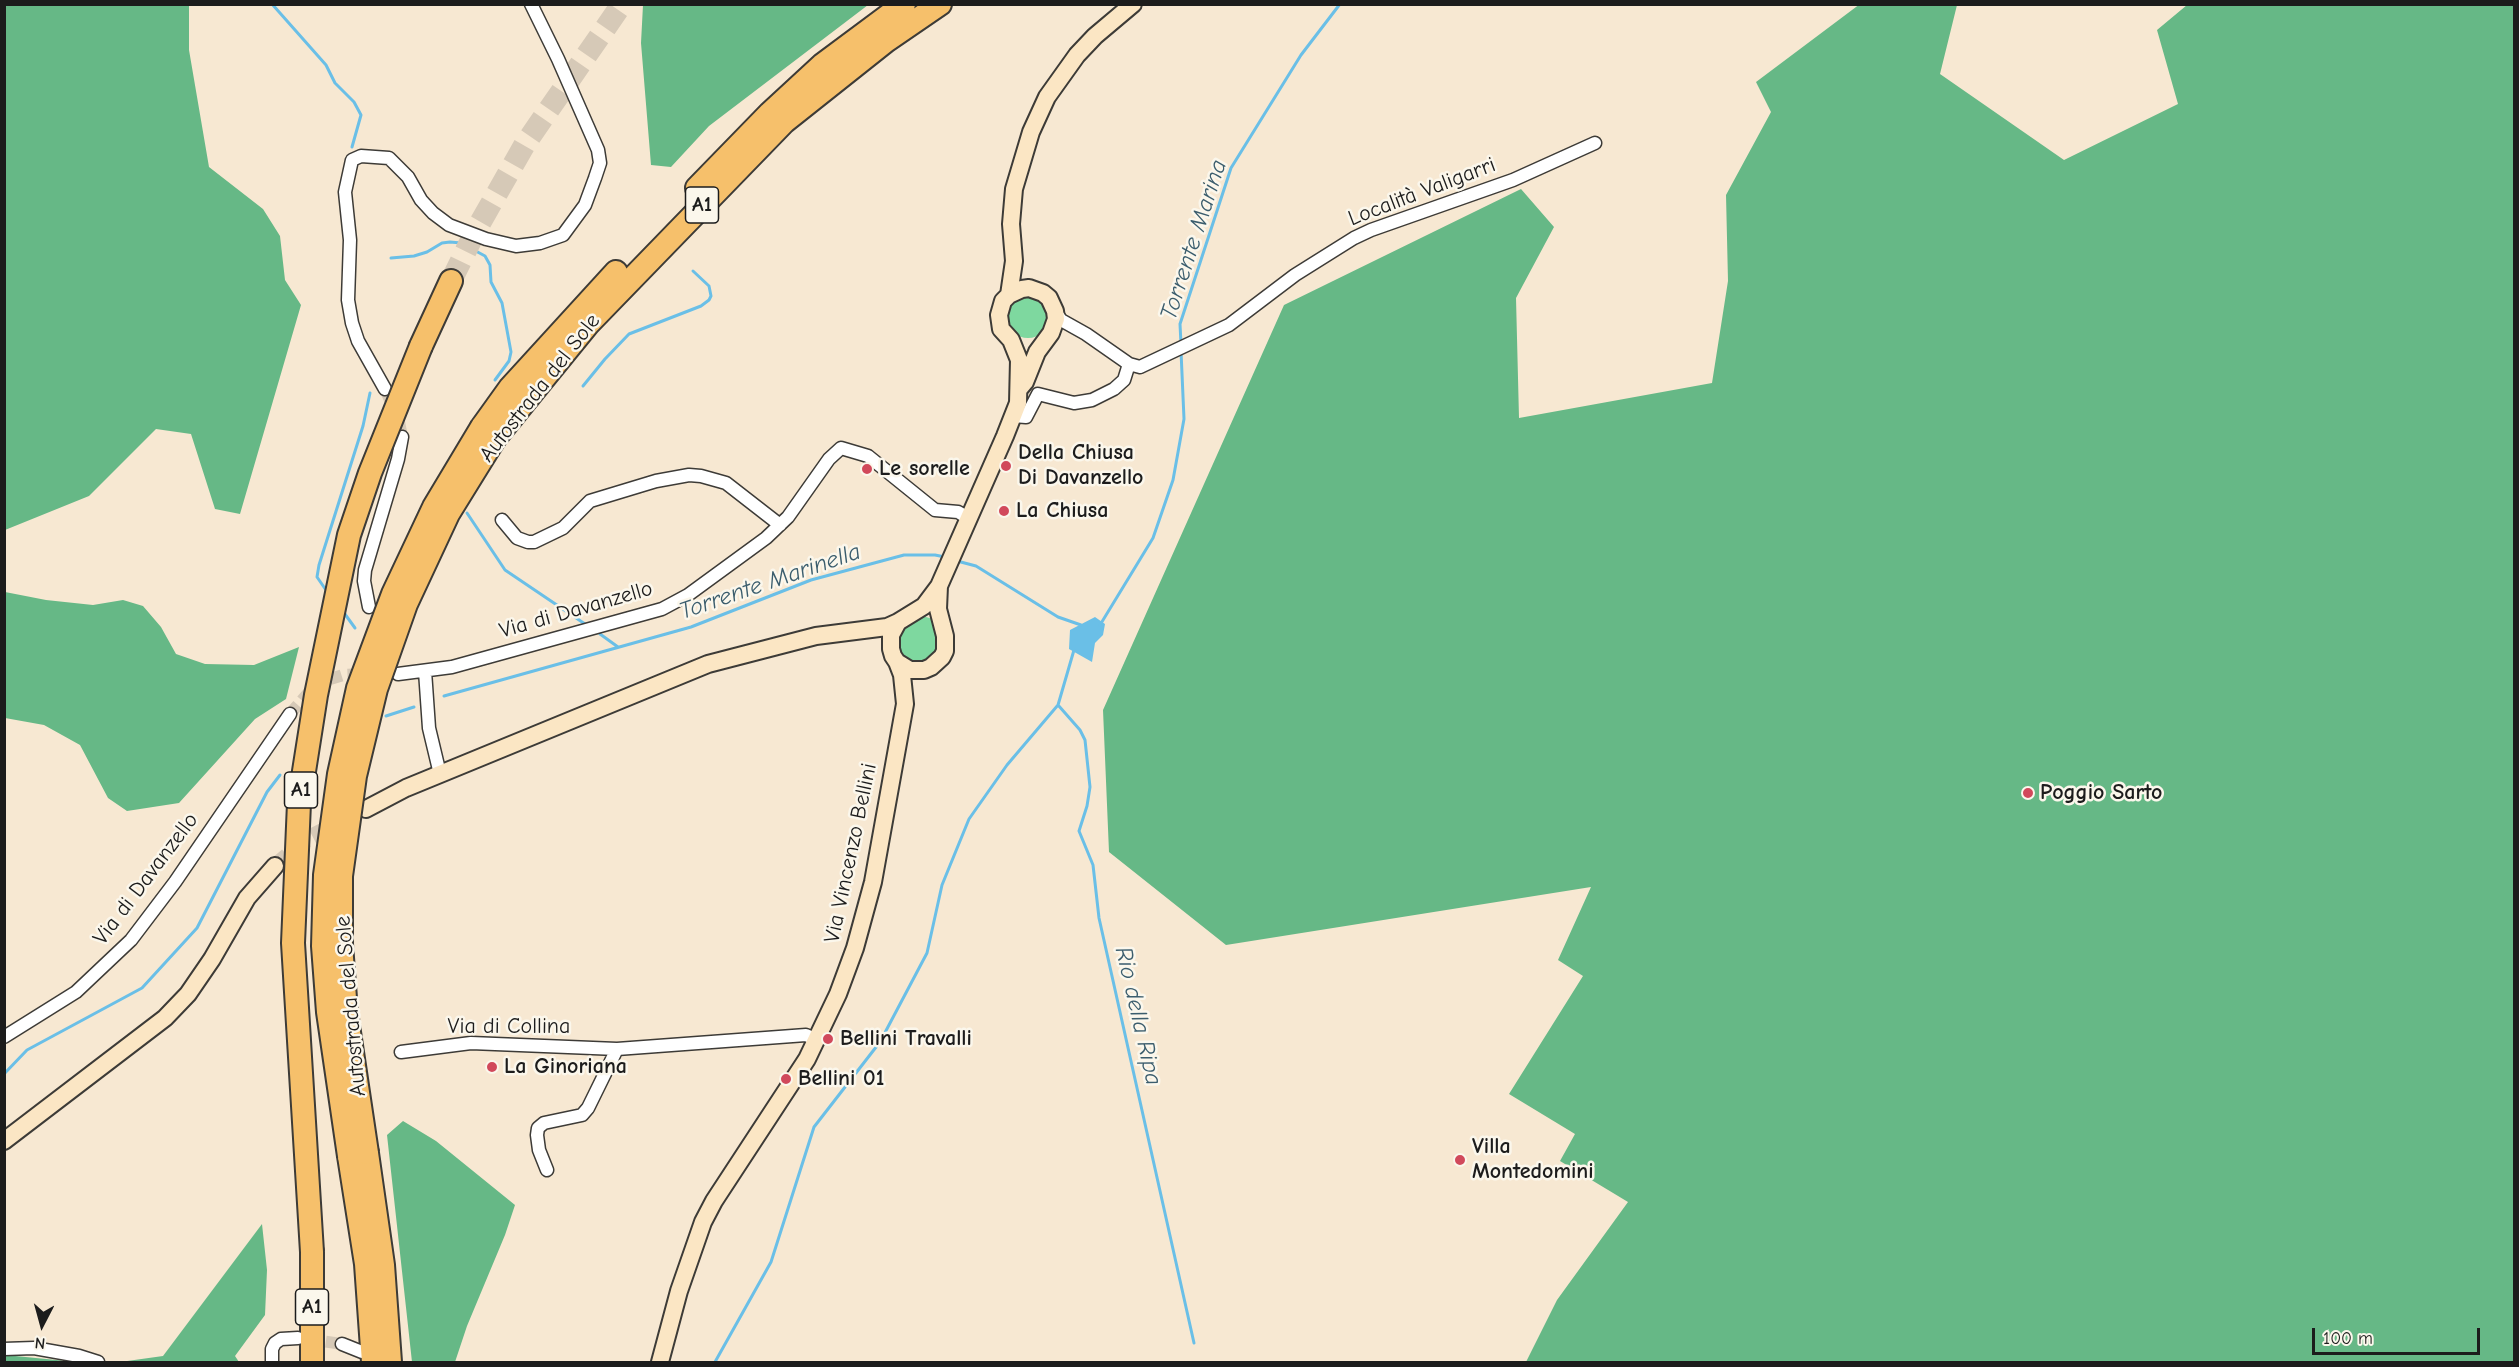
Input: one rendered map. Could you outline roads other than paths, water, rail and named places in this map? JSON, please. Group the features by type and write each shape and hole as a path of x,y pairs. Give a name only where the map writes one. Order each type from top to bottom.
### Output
{"highway":[{"name":"Autostrada del Sole","path":"368,1357 366,1264 341,944 341,876 355,776 376,689 406,604 510,388 575,315 770,113 822,65 904,4"},
{"name":"Autostrada del Sole","path":"489,433 588,324 784,122 886,41 940,4"},
{"name":"A1","path":"312,1362 312,1252 292,943 299,803 316,695 350,536 370,472 421,346 451,281"},
{"name":"Autostrada del Sole","path":"358,1154 382,1265 390,1362"}],"main road":[{"path":"1009,295 1014,261 1011,224 1014,189 1031,132 1047,97 1077,55 1095,36 1133,4"},
{"path":"1014,261 1022,268 1037,290 1049,298 1056,319 1020,388"},
{"path":"366,809 406,788 708,664 816,636 887,627 905,619 924,606 941,582 1013,416 1020,388 1019,360 1011,340 1001,329 999,315 1004,301 1009,295 1022,289 1037,290"},
{"path":"1011,340 1025,345 1040,342 1049,336"},
{"path":"851,631 872,639 910,670 924,670 931,667 937,663 945,651 945,636 938,609 941,582"},
{"path":"894,656 891,635 905,619 926,616 933,619 943,629"},
{"name":"Via Vincenzo Bellini","path":"660,1362 688,1262 703,1222 714,1201 794,1080 817,1040 841,986 866,914 905,704 902,675 894,656"},
{"name":"Via Vincenzo Bellini","path":"905,704 931,667"},
{"path":"4,1141 165,1018 188,994 212,959 248,898 275,866"}],"street":[{"path":"385,389 358,341 348,300 350,240 345,192 352,160 361,156 389,158 408,177 421,200 449,225 486,239 516,246 540,243 564,235 585,205 600,159 598,150 531,4"},
{"name":"Località Valigarri","path":"1129,364 1140,367 1147,365 1213,334 1229,325 1295,275 1354,238 1514,180 1595,143"},
{"path":"1013,416 1026,417 1038,394 1074,403 1092,400 1114,390 1124,380 1129,364 1086,334 1061,320 1055,311"},
{"path":"1049,336 1074,328"},
{"path":"369,607 364,580 365,570 398,459 402,437"},
{"name":"Via di Davanzello","path":"398,674 452,666 662,609 688,595 780,525 801,502 829,459 841,448 868,456 935,510 958,512 970,519"},
{"path":"502,520 517,538 534,542 563,528 590,501 656,481 689,475 726,483 780,525"},
{"path":"425,671 429,728 440,774"},
{"name":"Via di Davanzello","path":"4,1038 76,992 131,940 175,882 290,714"},
{"name":"Via di Collina","path":"401,1052 471,1043 617,1048 806,1035 817,1040"},
{"path":"547,1170 539,1150 538,1128 544,1123 582,1115 588,1108 617,1048"},
{"path":"272,1362 272,1349 275,1343 281,1339 298,1338"},
{"path":"342,1344 368,1357"},
{"path":"4,1349 34,1348 79,1356 98,1362"}],"water":[{"path":"1095,617 1105,624 1103,635 1095,643 1092,662 1069,649 1070,630"}],"waterway":[{"path":"272,4 326,65 335,83 354,102 361,115 352,147"},
{"name":"Torrente Marina","path":"1181,344 1180,324 1231,168 1301,55 1340,4"},
{"path":"391,258 414,256 427,252 442,243 450,242 461,243 485,256 490,265 491,282 502,303 511,352 509,361 495,380"},
{"path":"583,386 629,334 701,306 709,300 711,296 709,286 693,271"},
{"name":"Torrente Marina","path":"1100,625 1153,538 1173,480 1184,419 1181,351"},
{"path":"328,593 317,577 319,565 363,426 370,393"},
{"path":"467,513 505,570 585,624"},
{"name":"Torrente Marinella","path":"444,696 691,627 811,580 904,555 945,557"},
{"name":"Torrente Marinella","path":"957,561 976,566 1058,617 1081,625"},
{"path":"342,610 355,628"},
{"path":"600,634 618,647"},
{"name":"Torrente Marina","path":"715,1362 771,1262 814,1127 880,1042 927,953 942,885 969,819 1007,765 1058,705 1074,650"},
{"name":"Rio della Ripa","path":"1058,705 1080,730 1085,740 1090,787 1079,831 1093,865 1099,918 1194,1343"},
{"name":"Torrente Marinella","path":"386,716 414,707"},
{"name":"Torrente Marinella","path":"4,1074 27,1050 142,988 197,928 267,792 280,775"}],"tunnel":[{"path":"451,281 475,232 525,144 622,4"},
{"path":"385,389 398,417 402,437"},
{"path":"290,714 310,691 327,680 343,675 365,674"},
{"path":"275,866 307,839 338,823"},
{"path":"308,1339 342,1344"}],"place":[{"name":"Della Chiusa Di Davanzello","path":"1006,466"},
{"name":"Le sorelle","path":"867,469"},
{"name":"La Chiusa","path":"1004,511"},
{"name":"Poggio Sarto","path":"2028,793"},
{"name":"Bellini Travalli","path":"828,1039"},
{"name":"La Ginoriana","path":"492,1067"},
{"name":"Bellini 01","path":"786,1079"},
{"name":"Villa Montedomini","path":"1460,1160"}]}
